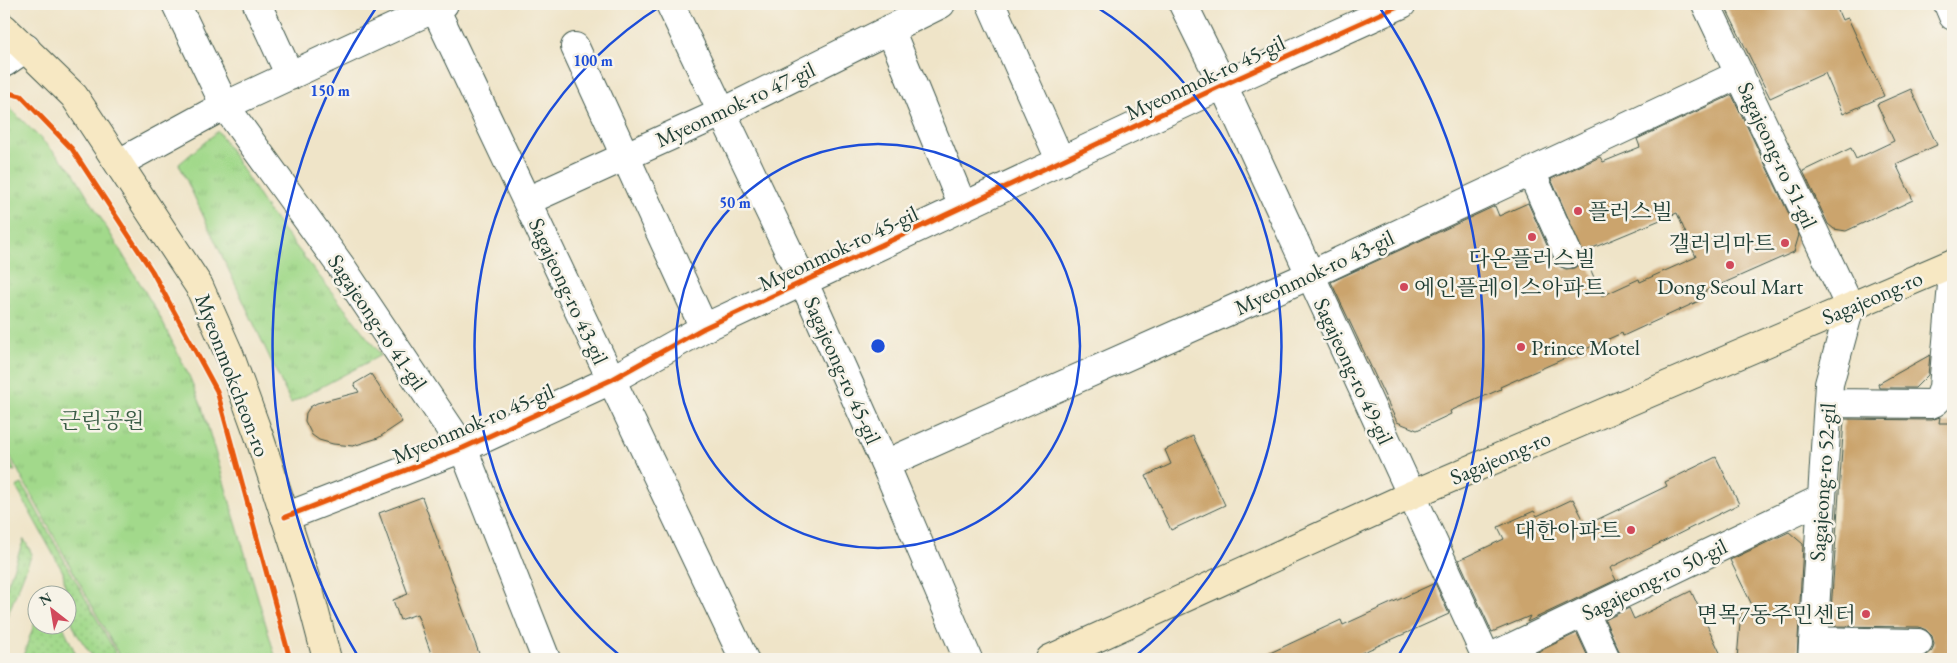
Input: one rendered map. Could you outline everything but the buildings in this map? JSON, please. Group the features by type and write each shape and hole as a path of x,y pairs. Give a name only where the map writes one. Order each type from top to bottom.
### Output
{"main road":[{"name":"Myeonmokcheon-ro","path":"4,28 74,96 199,286 230,356 309,590 327,659"},
{"name":"Sagajeong-ro","path":"1050,659 1411,495 1953,263"}],"street":[{"name":"Sagajeong-ro 41-gil","path":"176,4 224,106 343,269 463,448 546,659"},
{"path":"257,4 290,76"},
{"name":"Sagajeong-ro 45-gil","path":"670,4 804,283 886,464 968,659"},
{"name":"Myeonmok-ro 47-gil","path":"527,201 721,113 941,4"},
{"path":"991,4 1061,162"},
{"name":"Sagajeong-ro 49-gil","path":"1183,4 1411,495"},
{"name":"Myeonmok-ro 45-gil","path":"285,517 463,448 611,380 704,328 1402,4"},
{"name":"Sagajeong-ro 51-gil","path":"1706,4 1850,307"},
{"path":"1948,4 1953,16"},
{"path":"119,163 224,106 438,5"},
{"name":"Sagajeong-ro 43-gil","path":"438,5 527,201 744,659"},
{"path":"890,29 963,207"},
{"path":"575,47 704,328"},
{"path":"4,63 26,48"},
{"name":"Myeonmok-ro 43-gil","path":"886,464 1310,275 1740,74"},
{"path":"1531,172 1568,254"},
{"path":"1828,403 1931,404 1937,401 1943,387 1953,273"},
{"name":"Sagajeong-ro 52-gil","path":"1812,650 1820,499 1829,384 1850,307"},
{"name":"Sagajeong-ro 50-gil","path":"1411,495 1487,659 1820,499"},
{"path":"1584,613 1606,659"},
{"path":"1812,650 1918,643"}],"green space":[{"name":"근린공원","path":"8,106 72,170 159,315 190,378 202,407 276,659 121,659 4,445 4,108"},
{"path":"218,131 269,212 381,355 291,403 179,164"},
{"path":"4,450 15,471 4,469"},
{"path":"22,484 119,659 94,659 78,635 78,586 65,586 63,572 16,487"},
{"path":"24,539 32,554 4,624 4,594"},
{"path":"30,636 68,636 78,659 31,659 23,656"}],"cycle path":[{"path":"285,517 463,448 611,380 704,328 1223,85 1402,4"},
{"path":"4,92 21,96 72,149 152,271 217,391 290,659"}],"place":[{"name":"플러스빌","path":"1578,211"},
{"name":"다온플러스빌","path":"1532,237"},
{"name":"갤러리마트","path":"1785,243"},
{"name":"Dong Seoul Mart","path":"1730,265"},
{"name":"에인플레이스아파트","path":"1404,287"},
{"name":"Prince Motel","path":"1521,347"},
{"name":"대한아파트","path":"1631,530"},
{"name":"면목7동주민센터","path":"1866,614"}]}
